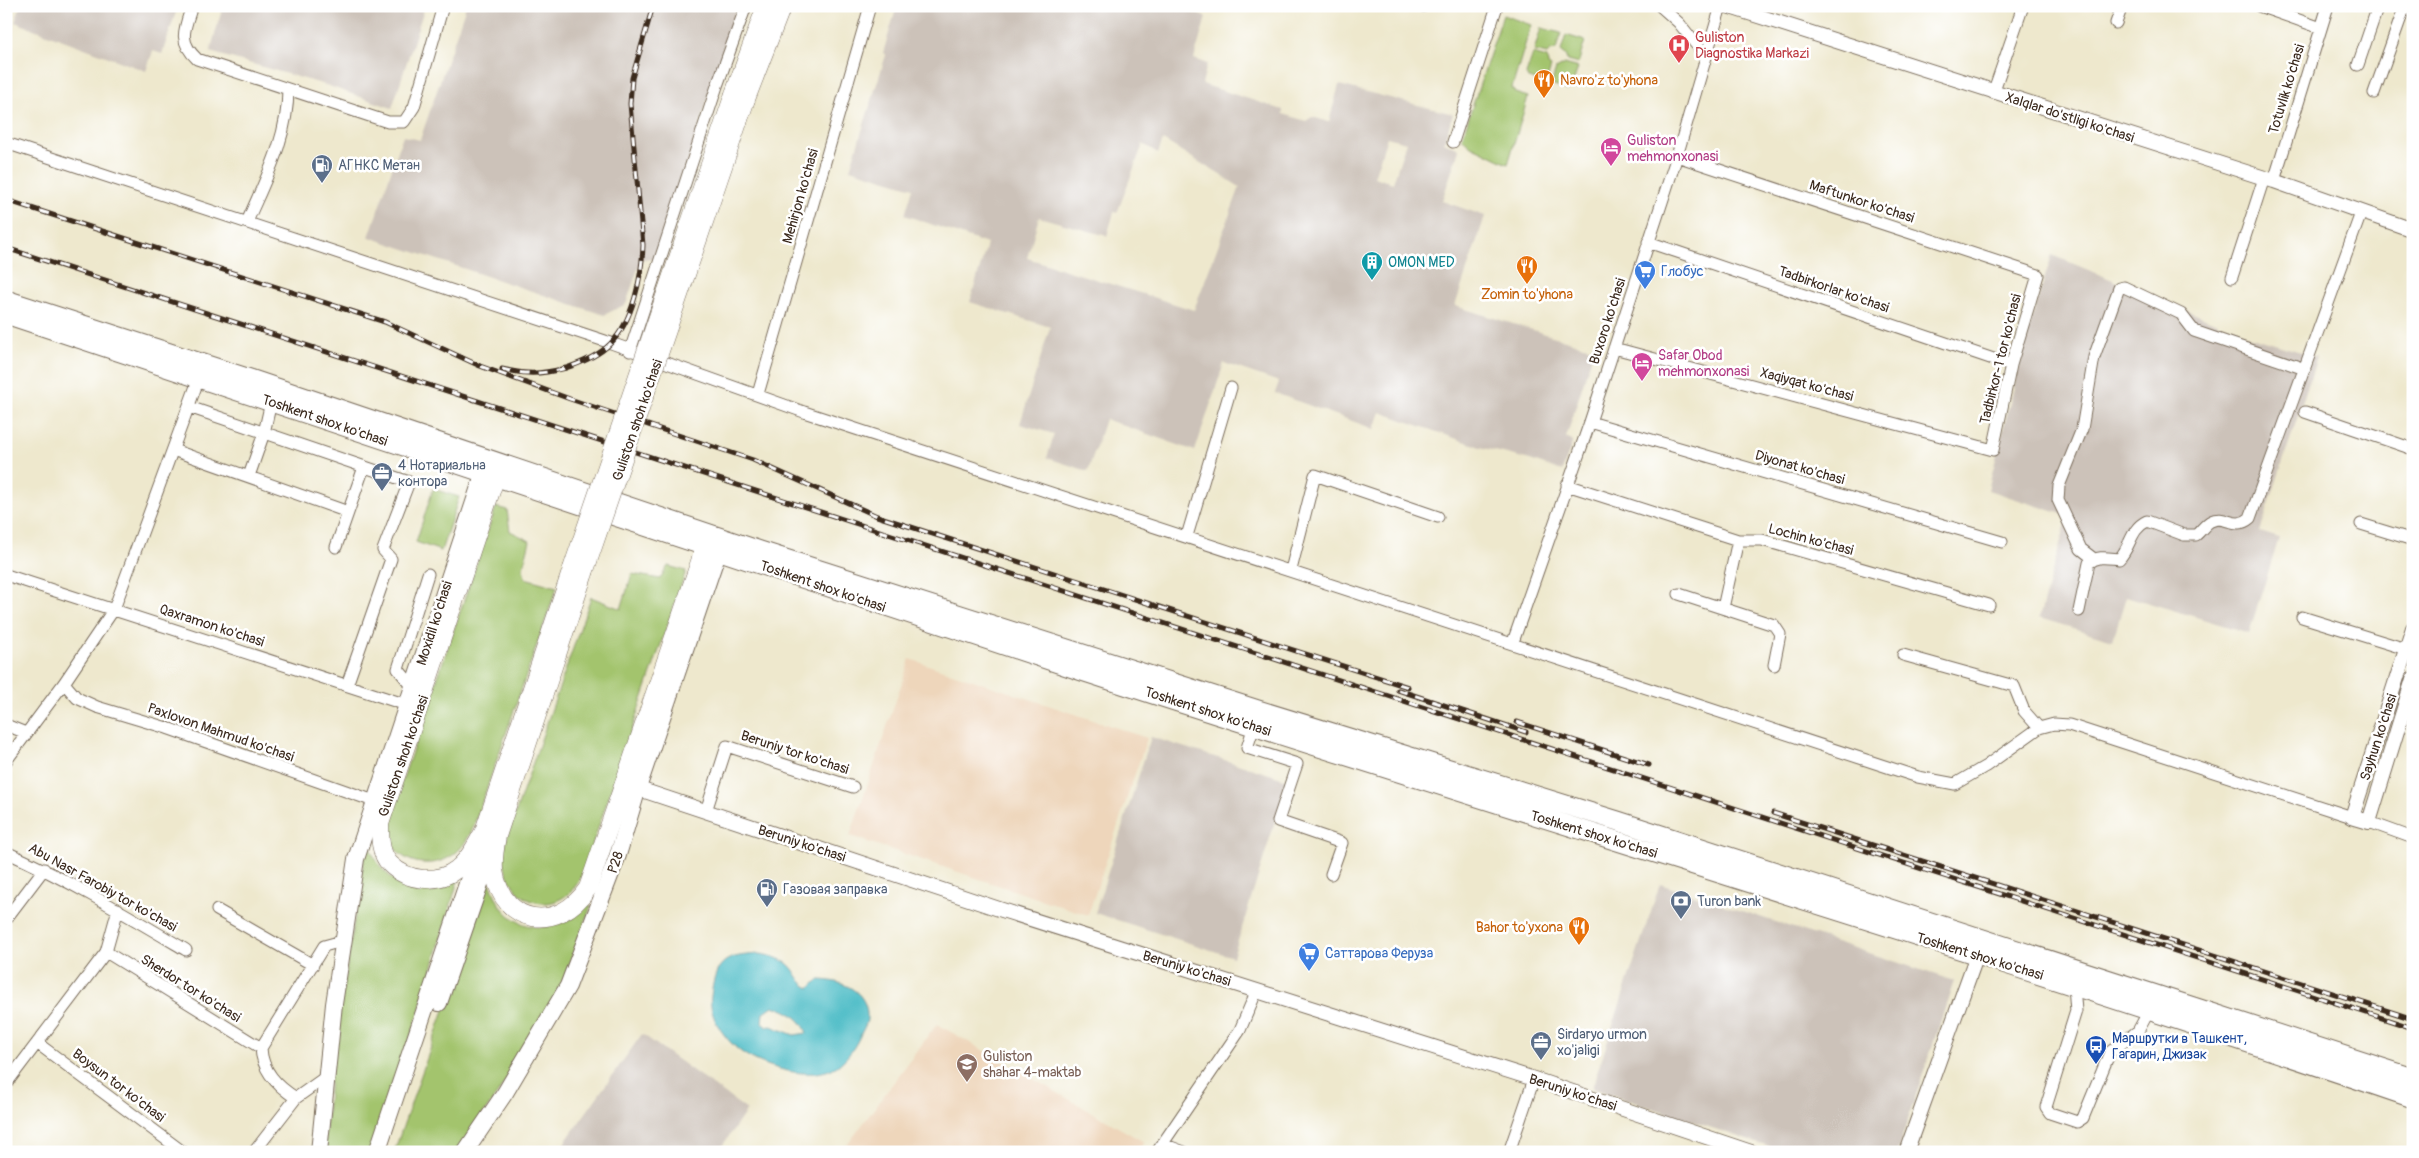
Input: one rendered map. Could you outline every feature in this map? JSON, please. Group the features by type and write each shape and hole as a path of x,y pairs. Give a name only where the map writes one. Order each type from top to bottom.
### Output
{"highway":[{"name":"Toshkent shox ko'chasi","path":"6,300 251,387 492,468 712,550 1213,695 1618,821 2413,1078"},
{"name":"Toshkent shox ko'chasi","path":"6,314 199,378 251,387 271,402 760,551 1254,726 2150,1010 2413,1098"}],"main road":[{"name":"Guliston shoh ko'chasi","path":"388,1152 490,834 740,97 766,6"},
{"name":"Guliston shoh ko'chasi","path":"740,97 782,6"},
{"name":"Guliston shoh ko'chasi","path":"490,834 458,868 442,878 423,880 403,873 389,864 382,850 380,838 380,824 384,810 492,468"},
{"name":"Moxidil ko'chasi","path":"374,802 433,625 492,468"},
{"name":"Guliston shoh ko'chasi","path":"490,834 494,871 508,902 529,916 540,919 554,917 569,910 579,901 588,888 631,786 712,550"},
{"name":"Р28","path":"465,1152 505,1093 568,986 618,855 631,786"},
{"path":"319,1152 342,941 356,860 374,802"},
{"name":"Guliston shoh ko'chasi","path":"378,1152 490,834"}],"street":[{"path":"192,6 183,31 186,48 197,59 388,122 404,122 414,107 443,6"},
{"path":"630,351 717,86 746,6"},
{"name":"Mehirjon ko'chasi","path":"758,394 870,6"},
{"path":"1453,142 1497,6"},
{"path":"1660,6 1689,35 1706,58"},
{"name":"Buxoro ko'chasi","path":"1513,642 1590,422 1677,156 1721,6"},
{"name":"Xalqlar do'stligi ko'chasi","path":"1727,6 2269,180 2413,230"},
{"path":"1993,92 2023,6"},
{"path":"2116,23 2122,6"},
{"path":"2259,6 2321,28"},
{"name":"Totuvlik ko'chasi","path":"2232,277 2269,180 2328,6"},
{"path":"2358,65 2378,6"},
{"path":"2374,93 2404,6"},
{"path":"247,222 282,141 288,113 288,89"},
{"path":"6,143 630,351 727,386 758,394 804,412 1513,642 1918,777 1955,784 1986,766 2039,728 2054,724 2069,725 2413,838"},
{"name":"Maftunkor ko'chasi","path":"1677,156 2038,275"},
{"path":"2305,369 2194,331 2181,314 2124,287 2120,288 2094,357 2082,429 2059,486 2058,500 2081,549 2094,559 2119,559 2124,555 2138,525 2147,521 2184,535 2196,536 2210,521 2221,519 2238,524 2244,523 2250,518 2321,326 2361,212"},
{"name":"Tadbirkorlar ko'chasi","path":"1648,242 2011,365"},
{"name":"Tadbirkor-1 tor ko'chasi","path":"1993,450 2011,365 2038,275"},
{"name":"Xaqiyqat ko'chasi","path":"1614,348 1993,450"},
{"path":"6,761 64,683 114,609 199,378"},
{"path":"1187,536 1231,388"},
{"path":"249,476 264,433 271,402"},
{"path":"189,407 409,482 383,550 391,559 347,685"},
{"path":"2305,412 2413,449"},
{"name":"Diyonat ko'chasi","path":"1590,422 2002,542"},
{"path":"174,450 348,512"},
{"path":"336,547 364,467"},
{"path":"1291,570 1315,475 1438,517"},
{"name":"Lochin ko'chasi","path":"1567,485 1738,540 1762,540 1989,606"},
{"path":"2361,524 2413,540"},
{"path":"1723,608 1738,540"},
{"path":"2079,611 2089,563 2094,559"},
{"name":"Qaxramon ko'chasi","path":"6,574 407,705"},
{"path":"413,687 398,669 428,574"},
{"path":"1679,594 1774,625 1780,634 1774,665"},
{"path":"2302,617 2406,648"},
{"path":"413,621 433,625"},
{"name":"Sayhun ko'chasi","path":"2352,817 2413,628"},
{"path":"1903,655 2014,686 2024,711 2039,728"},
{"name":"Sayhun ko'chasi","path":"2369,822 2413,679"},
{"name":"Paxlovon Mahmud ko'chasi","path":"64,683 77,698 97,707 167,728 374,802"},
{"path":"6,725 26,733"},
{"path":"1254,726 1247,748 1297,764 1278,821 1342,843 1331,874"},
{"name":"Beruniy tor ko'chasi","path":"706,811 727,746 853,787"},
{"name":"Beruniy ko'chasi","path":"631,786 999,909 1534,1079 1751,1152"},
{"name":"Abu Nasr Farobiy tor ko'chasi","path":"6,852 44,869 118,909 186,950"},
{"path":"6,919 44,869"},
{"path":"6,1084 106,952 118,909"},
{"path":"217,910 313,965"},
{"path":"296,1098 285,1091 270,1076 262,1058 261,1048 324,946 342,941"},
{"name":"Sherdor tor ko'chasi","path":"106,952 261,1048"},
{"path":"1906,1152 1977,955"},
{"path":"2074,986 2076,1011 2046,1107 2050,1113 2077,1122 2082,1118 2110,1052 2138,1031 2150,1010"},
{"path":"1184,1152 1160,1148 1240,1030 1257,990"},
{"name":"Boysun tor ko'chasi","path":"37,1043 183,1152"},
{"path":"254,1152 296,1098 327,1076"},
{"path":"1509,1152 1534,1079"}],"shaded area":[{"path":"20,6 178,6 162,54 153,51 146,71 15,22"},
{"path":"223,6 425,6 392,108 329,86 210,52"},
{"path":"466,6 737,6 657,260 641,259 626,304 604,315 369,237 403,136 420,140"},
{"path":"897,6 1193,6 1191,12 1206,17 1194,59 1207,64 1202,84 1283,110 1283,114 1306,121 1312,117 1329,122 1339,85 1453,114 1444,142 1459,149 1442,201 1485,216 1455,306 1594,349 1566,438 1573,441 1562,471 1530,460 1480,447 1380,412 1374,429 1275,393 1279,382 1224,363 1195,451 1105,419 1088,471 1047,458 1054,434 1020,424 1050,327 970,302 987,244 905,215 913,188 850,169 886,55 883,53","holes":["1387,137 1406,142 1393,183 1374,177","1163,140 1240,187 1194,310 1027,258 1039,217 1107,236 1114,212 1117,213 1143,144 1158,153"]},
{"path":"2052,255 2217,323 2222,328 2317,357 2260,532 2279,538 2249,633 2126,596 2113,640 2039,618 2068,516 1988,490 2028,331"},
{"path":"910,659 1147,738 1088,915 850,836"},
{"path":"1151,737 1288,780 1233,957 1095,913"},
{"path":"1660,884 1954,981 1897,1152 1784,1152 1592,1088"},
{"name":"Guliston shahar 4-maktab","path":"937,1024 1144,1142 1137,1152 842,1152"},
{"path":"642,1034 747,1110 718,1152 558,1152"}],"green space":[{"path":"1503,15 1531,25 1512,88 1515,93 1528,97 1508,164 1471,146 1462,138"},
{"path":"1541,28 1561,33 1556,50 1550,51 1547,54 1534,51"},
{"path":"1566,35 1585,41 1578,64 1567,61 1561,51"},
{"path":"1533,54 1547,58 1548,65 1551,67 1546,83 1528,78 1526,74"},
{"path":"1565,64 1578,68 1571,88 1567,90 1551,85 1556,69"},
{"path":"433,489 459,497 441,551 416,542"},
{"path":"496,507 507,510 510,531 530,541 523,568 525,578 557,587 473,828 465,843 451,856 433,863 423,863 405,858 398,852 391,842 387,825"},
{"path":"668,566 686,571 582,875 574,888 564,897 552,902 540,903 529,900 519,893 511,882 504,863 505,844 591,597 621,609 632,574 660,579"},
{"path":"367,840 376,861 383,870 400,883 410,887 421,888 436,886 459,877 419,1013 370,1152 324,1152 331,1066"},
{"path":"487,876 501,907 513,919 524,924 546,927 558,924 569,920 588,905 591,906 561,987 498,1093 456,1152 394,1152 444,1010"}],"water":[{"path":"761,954 775,957 785,962 803,983 810,988 818,980 836,982 852,989 863,1001 867,1021 853,1048 837,1066 827,1071 815,1073 787,1071 749,1057 723,1034 712,1012 711,1004 716,974 725,961 731,958","holes":["773,1006 798,1019 807,1033 794,1035 771,1026 766,1027 762,1022 763,1013"]}],"railway":[{"path":"502,369 522,373 543,373 566,368 595,356 610,344 625,324 635,298 641,270 643,245 630,104 632,78 653,6"},
{"path":"6,200 385,322 480,366 570,399 753,460 877,516 1408,687"},
{"path":"6,248 2413,1028"},
{"path":"1398,690 1526,732"},
{"path":"1517,722 1649,765"},
{"path":"1773,813 2413,1019"}],"place":[{"name":"Guliston Diagnostika Markazi","path":"1679,64"},
{"name":"Navro'z to'yhona","path":"1544,99"},
{"name":"Guliston mehmonxonasi","path":"1611,167"},
{"name":"АГНКС Метан","path":"322,184"},
{"name":"OMON MED","path":"1372,281"},
{"name":"Zomin to'yhona","path":"1527,285"},
{"name":"Глобус","path":"1645,290"},
{"name":"Safar Obod mehmonxonasi","path":"1642,382"},
{"name":"4 Нотариальна контора","path":"382,492"},
{"name":"Газовая заправка","path":"767,908"},
{"name":"Turon bank","path":"1681,920"},
{"name":"Bahor to'yxona","path":"1579,946"},
{"name":"Саттарова Феруза","path":"1309,972"},
{"name":"Sirdaryo urmon xo'jaligi","path":"1541,1061"},
{"name":"Маршрутки в Ташкент, Гагарин, Джизак","path":"2096,1065"},
{"name":"Guliston shahar 4-maktab","path":"967,1083"}]}
